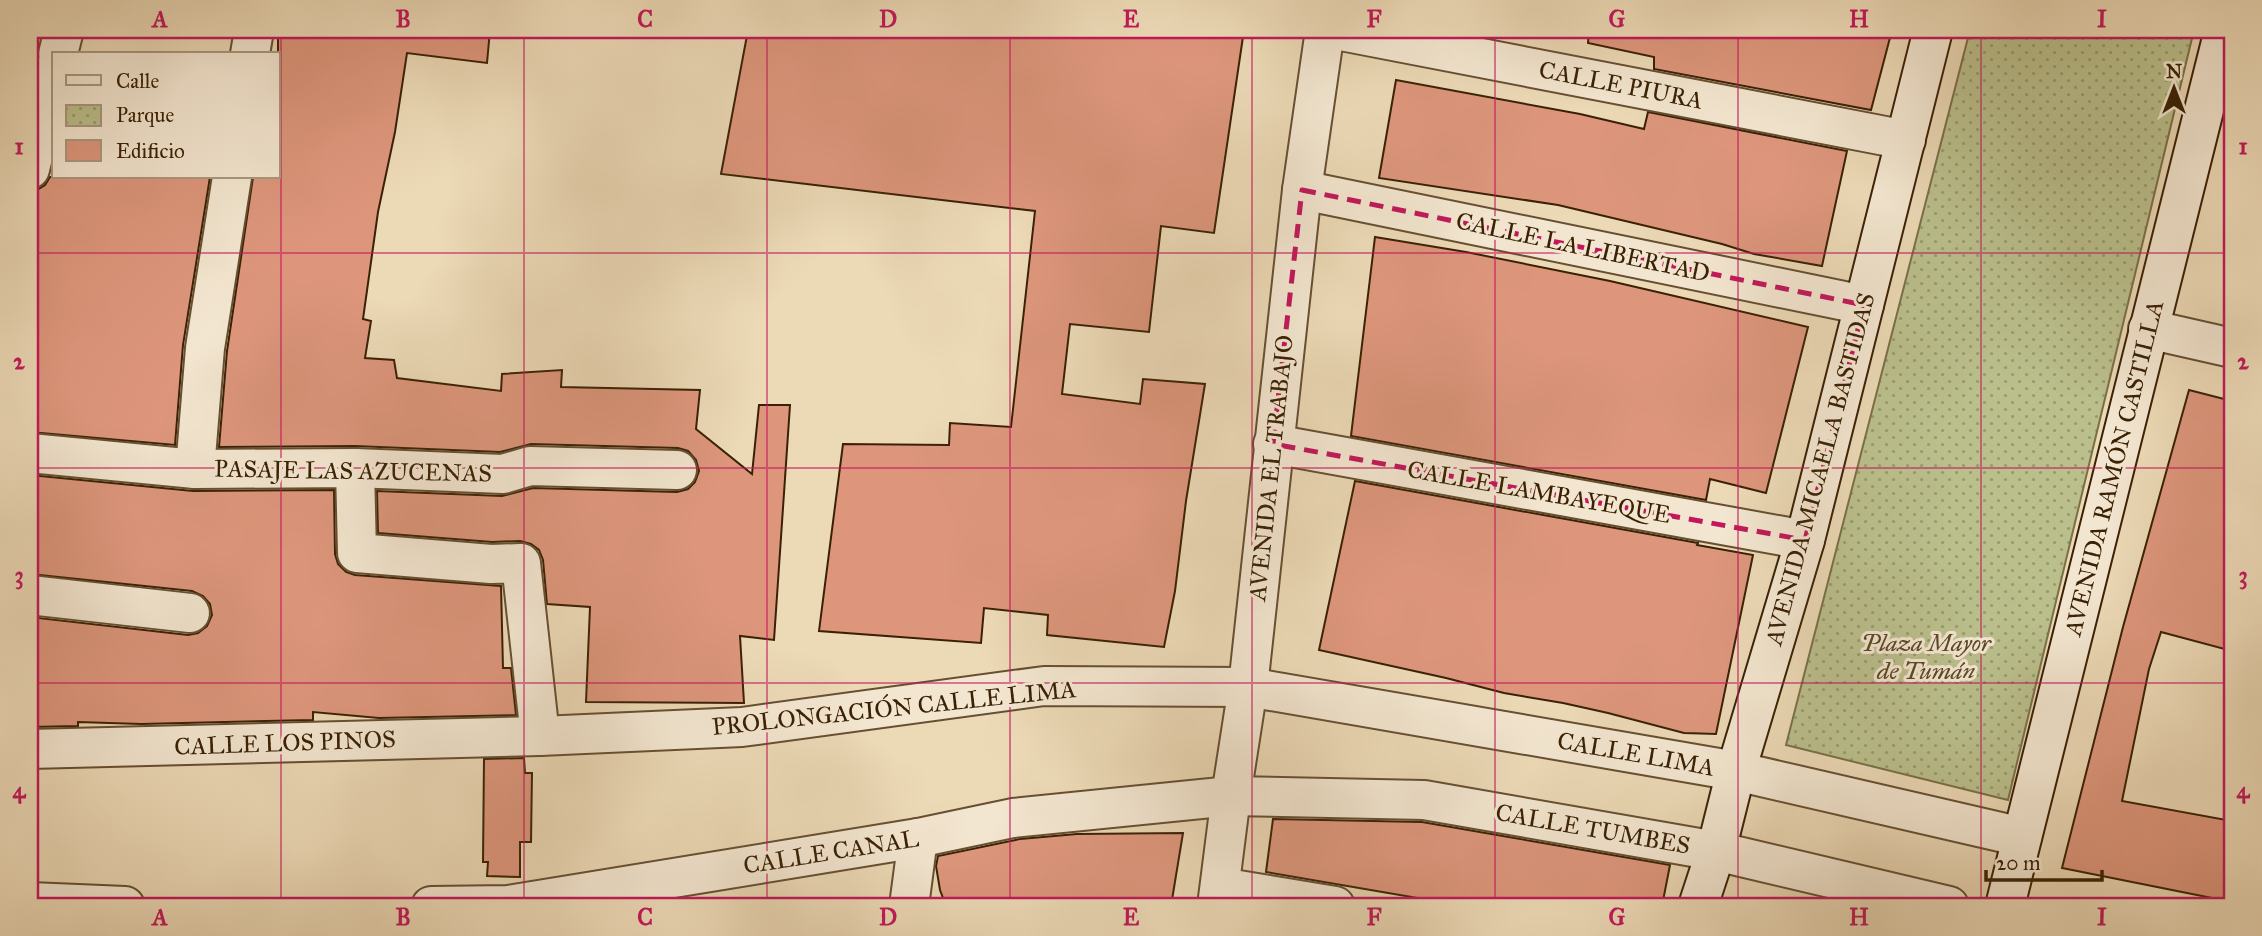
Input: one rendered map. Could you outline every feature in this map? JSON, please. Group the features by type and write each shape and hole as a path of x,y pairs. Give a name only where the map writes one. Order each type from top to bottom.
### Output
{"street":[{"path":"58,52 64,30"},
{"path":"250,52 254,30"},
{"name":"AVENIDA EL TRABAJO","path":"1219,897 1248,687 1302,190 1325,30"},
{"name":"CALLE PIURA","path":"1336,30 1906,140"},
{"name":"AVENIDA MICAELA BASTIDAS","path":"1698,906 1805,540 1933,30"},
{"name":"AVENIDA RAMÓN CASTILLA","path":"2004,906 2224,30"},
{"path":"30,169 52,78"},
{"path":"195,469 205,348 232,178"},
{"name":"CALLE LA LIBERTAD","path":"1302,190 1864,304"},
{"path":"2148,329 2232,348"},
{"name":"CALLE LAMBAYEQUE","path":"1273,444 1805,540"},
{"name":"PASAJE LAS AZUCENAS","path":"30,453 195,469 355,468 503,474 530,466 677,470"},
{"path":"355,468 357,554 491,564 521,563 540,736"},
{"path":"30,594 190,613"},
{"name":"PROLONGACIÓN CALLE LIMA","path":"540,736 742,727 1044,686 1248,687"},
{"name":"CALLE LIMA","path":"1248,687 1736,771 2022,837"},
{"name":"CALLE LOS PINOS","path":"30,749 540,736"},
{"name":"CALLE CANAL","path":"431,906 508,906 918,838 1013,818 1231,796"},
{"name":"CALLE TUMBES","path":"1231,796 1424,800 1716,851 1949,906"},
{"path":"909,906 918,838"},
{"path":"1219,897 1335,906"},
{"path":"30,902 125,906"}],"highlighted area":[{"path":"1302,190 1864,305 1805,540 1273,444"}],"green space":[{"name":"Plaza Mayor de Tumán","path":"1970,30 2194,30 2008,800 1786,745"}],"building":[{"path":"278,30 490,30 487,63 407,53 395,132 378,212 363,319 371,321 365,358 394,360 397,378 501,391 502,374 562,370 561,387 700,390 696,429 752,474 759,405 790,405 774,640 740,636 744,703 586,702 590,607 547,604 543,560 539,550 520,541 492,542 378,533 377,491 502,496 533,488 677,492 688,489 695,482 699,471 696,460 688,451 678,448 531,444 500,452 355,446 219,447 227,351 253,178 280,178"},
{"path":"748,30 1244,30 1214,233 1161,226 1149,332 1070,324 1062,394 1140,404 1143,379 1205,384 1175,591 1164,647 1047,635 1048,615 984,608 981,643 819,631 843,444 949,445 950,423 1011,427 1035,211 721,174"},
{"path":"1589,30 1892,30 1871,110 1654,69 1654,57 1588,43"},
{"path":"1396,80 1580,114 1644,129 1648,112 1847,151 1822,266 1754,254 1558,205 1379,178"},
{"path":"50,177 210,178 183,345 175,445 30,432 30,190 37,190 45,185"},
{"path":"1375,237 1610,281 1808,327 1766,493 1710,479 1706,500 1351,436"},
{"path":"2189,390 2232,401 2232,651 2161,632 2149,669 2122,801 2232,821 2232,902 2062,868 2123,627"},
{"path":"30,475 193,491 334,490 335,554 338,564 346,572 355,575 501,586 503,668 511,668 516,715 379,718 313,712 313,720 141,724 78,722 78,726 30,727 30,617 188,635 198,633 207,626 212,615 210,604 203,596 192,591 30,574"},
{"path":"1355,481 1753,555 1716,734 1684,733 1608,713 1504,693 1319,650"},
{"path":"524,758 525,773 532,773 531,842 520,842 520,877 487,876 488,862 483,862 484,759"},
{"path":"1273,819 1422,822 1670,865 1662,906 1464,906 1266,872"},
{"path":"1183,833 1171,906 946,906 940,890 936,866 938,856 1020,839 1077,834"}]}
